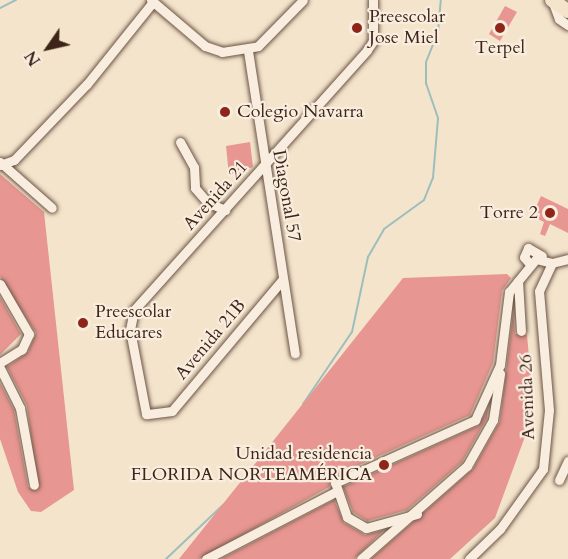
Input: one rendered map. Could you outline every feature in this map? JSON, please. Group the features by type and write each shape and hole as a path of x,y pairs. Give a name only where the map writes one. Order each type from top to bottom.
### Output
{"highway":[{"path":"552,0 568,10"}],"street":[{"path":"1,164 14,160 87,84 152,1 205,46 248,51 269,38 303,0"},
{"name":"Avenida 21","path":"160,416 142,410 130,318 264,168 373,41 373,0"},
{"path":"552,0 559,20 568,25"},
{"name":"Diagonal 57","path":"248,51 264,168 295,353"},
{"path":"180,142 190,154 195,188 207,202 225,210"},
{"path":"1,164 52,208"},
{"path":"361,559 452,484 476,453 493,420 509,292 530,264 524,257 528,248 552,263 568,259"},
{"name":"Avenida 26","path":"469,559 507,520 543,469 549,410 539,291 552,263"},
{"name":"Avenida 21B","path":"160,416 172,411 283,279"},
{"path":"518,281 521,332"},
{"path":"0,284 29,334 22,349 0,363"},
{"path":"417,514 366,528 347,517 335,492 335,483 347,474 467,426 480,413 500,365"},
{"path":"0,368 20,408 34,485"},
{"path":"559,480 568,461"},
{"path":"206,559 335,492"}],"building":[{"name":"Terpel","path":"505,6 517,12 500,41 489,34"},
{"path":"250,142 253,167 229,175 226,146"},
{"path":"0,174 44,212 74,490 41,512 31,511 18,492 0,439 0,383 14,410 28,487 38,490 27,406 7,367 28,352 36,333 0,277"},
{"name":"Torre 2","path":"541,196 568,209 568,233 550,224 545,236 540,234 544,222 532,216"},
{"path":"507,274 511,278 502,291 493,363 470,415 332,477 329,487 199,559 179,559 403,278"},
{"path":"0,297 21,334 0,355"},
{"path":"513,313 515,334 527,335 534,412 495,518 450,559 371,559 473,469 500,421"},
{"path":"488,408 487,418 462,462 407,510 367,521 353,512 343,487 478,426"},
{"path":"334,500 344,523 365,535 384,530 354,559 221,559"}],"waterway":[{"path":"0,8 16,0"},
{"path":"303,404 352,332 368,257 384,229 424,200 433,178 438,118 426,84 426,62 438,32 441,0"},
{"path":"166,559 223,505"}],"place":[{"name":"Preescolar Jose Miel","path":"357,28"},
{"name":"Terpel","path":"500,28"},
{"name":"Colegio Navarra","path":"225,112"},
{"name":"Torre 2","path":"550,213"},
{"name":"Preescolar Educares","path":"83,323"},
{"name":"Unidad residencia FLORIDA NORTEAMÉRICA","path":"384,465"}]}
